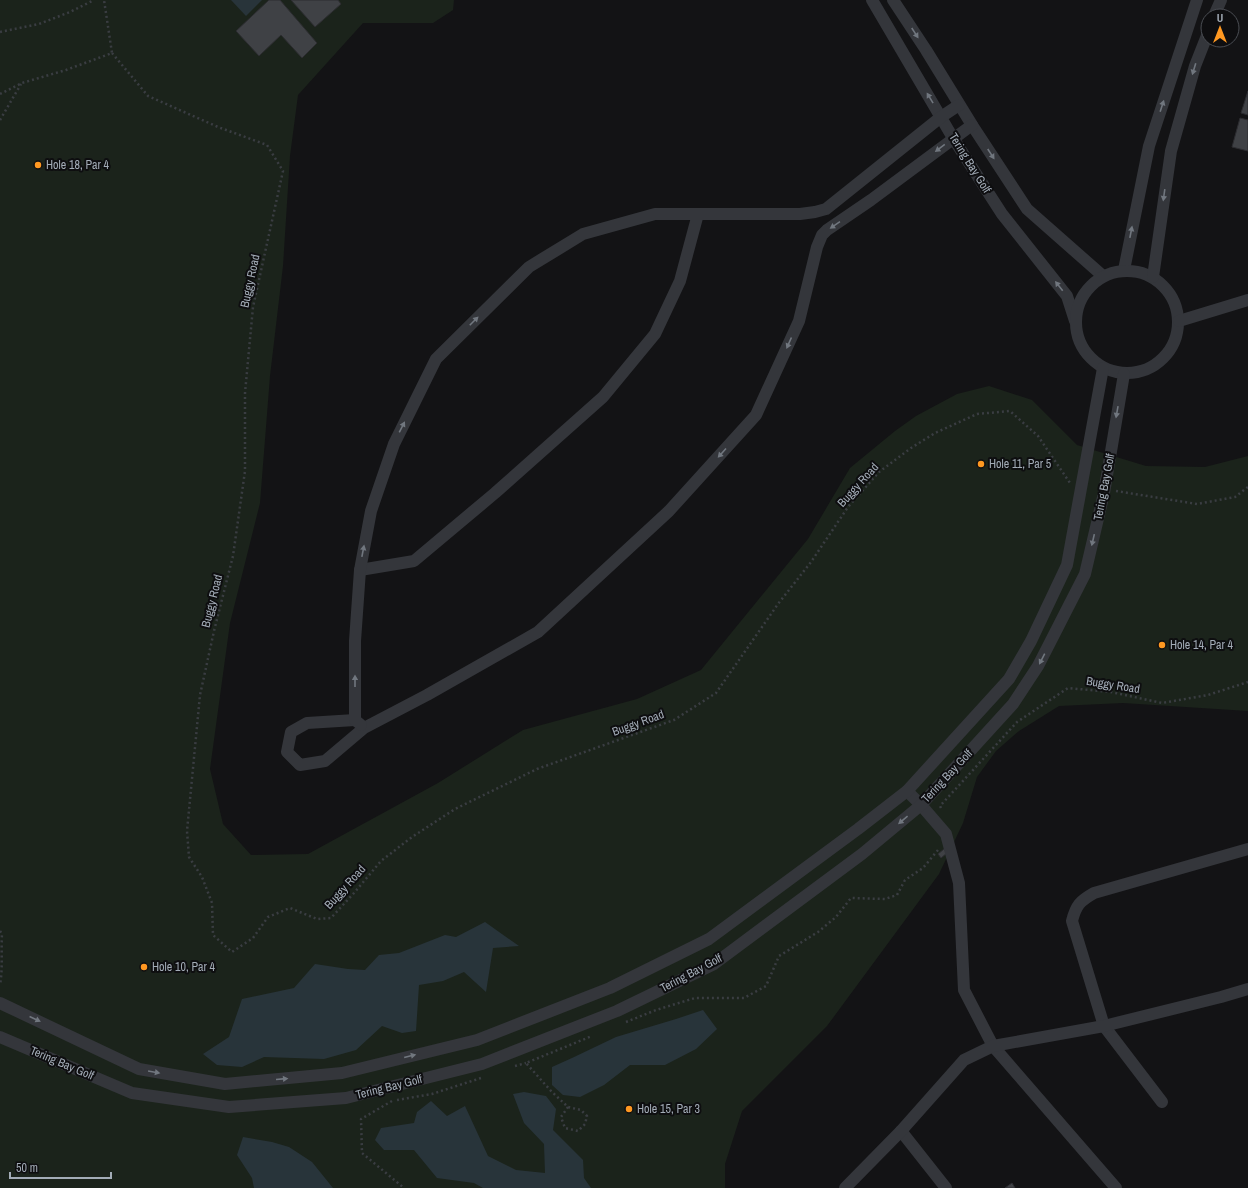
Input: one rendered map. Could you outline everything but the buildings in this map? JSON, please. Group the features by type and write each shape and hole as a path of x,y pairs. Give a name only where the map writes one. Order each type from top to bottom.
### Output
{"street":[{"name":"Tering Bay Golf","path":"872,0 953,138 1002,214 1068,296 1082,349 1103,368 1124,374 1152,368 1172,348 1179,321"},
{"name":"Tering Bay Golf","path":"893,0 1027,209 1103,276"},
{"path":"1124,270 1149,146 1197,0"},
{"path":"1153,277 1171,151 1195,66 1202,48"},
{"path":"355,720 355,641 360,570 371,511 394,444 436,359 529,267 583,234 655,214 800,214 826,209 941,117 959,105"},
{"path":"364,728 355,720 307,723 291,732 287,752 300,765 325,761 364,728 428,695 538,632 669,511 756,415 799,321 817,247 822,236 827,230 871,200 972,125"},
{"path":"360,570 414,561 495,493 603,397 655,334 680,281 698,214"},
{"path":"1075,321 1083,294 1103,276 1124,270 1153,277 1172,296 1179,321 1248,300"},
{"name":"Tering Bay Golf","path":"0,1003 139,1069 225,1084 342,1073 477,1040 610,988 709,939 908,791 1009,679 1031,641 1068,565 1103,368"},
{"name":"Tering Bay Golf","path":"0,1037 132,1093 229,1107 346,1098 482,1064 617,1011 714,964 862,854 921,805 1013,704 1038,666 1086,574 1104,489 1124,374"},
{"path":"908,791 946,834 959,883 964,990 993,1046 1116,1188"},
{"path":"1162,1102 1104,1026 1072,921 1075,910 1081,901 1094,893 1248,849"},
{"path":"845,1188 901,1132 964,1060 993,1046 1104,1026 1248,989"},
{"path":"901,1132 946,1188"}],"path":[{"path":"0,32 39,24 70,12 94,0"},
{"path":"0,94 22,83 66,70 112,52 104,0"},
{"name":"Buggy Road","path":"112,52 148,96 218,127 266,145 283,171 253,307 245,393 245,471 233,556 200,695 187,831 189,857 202,877 212,903 213,935 232,952 253,938 268,917 290,908 317,919 331,918 354,894 381,861 412,837 455,809 537,770 674,720 716,693 778,604 811,562 848,507 879,472 911,448 935,433 977,414 1010,411 1038,436 1072,485 1082,486"},
{"path":"0,120 22,83"},
{"path":"1104,489 1198,504 1235,497 1248,487"},
{"name":"Buggy Road","path":"944,813 940,806 1017,722 1068,688 1110,692 1162,702 1208,695 1248,682"},
{"path":"620,1024 656,1010 695,998 744,998 766,986 779,956 818,932 836,917 851,898 885,899 897,895 905,880 924,868 948,840"},
{"path":"0,932 2,934 2,975 0,985"},
{"path":"512,1067 598,1033"},
{"path":"526,1062 551,1091 568,1107 581,1110 587,1116 585,1124 578,1131 565,1128 561,1117 568,1107"},
{"path":"404,1188 362,1153 361,1119 391,1101 432,1094 475,1081 486,1076"}],"shaded area":[{"path":"0,0 454,0 453,10 433,23 363,23 298,95 290,156 283,266 270,376 260,503 230,623 210,769 223,824 251,855 308,854 438,783 523,730 637,699 701,670 808,539 850,468 895,431 916,416 957,394 989,386 1032,400 1077,445 1146,466 1205,467 1248,456 1248,711 1123,703 1059,706 1019,731 996,751 977,777 963,823 939,874 827,1026 742,1111 725,1164 725,1188 0,1188"},
{"path":"231,0 262,0 246,16"},
{"path":"485,922 519,946 493,948 486,992 464,972 443,981 419,985 416,1031 402,1033 382,1026 356,1050 324,1059 264,1057 242,1067 217,1065 203,1054 229,1037 242,999 294,988 315,964 365,970 379,955 399,953 445,935 456,937"},
{"path":"703,1010 717,1029 696,1049 665,1065 630,1065 604,1085 580,1097 563,1095 552,1085 552,1067 616,1037"},
{"path":"524,1092 546,1096 556,1109 553,1130 583,1160 584,1178 591,1188 483,1188 474,1183 437,1178 414,1150 384,1150 375,1140 381,1128 414,1123 417,1112 431,1101 447,1116 465,1106 488,1156 516,1170 545,1173 544,1144 524,1123 513,1094"},
{"path":"243,1137 272,1142 289,1147 312,1162 333,1188 254,1188 252,1178 237,1155"}],"place":[{"name":"Hole 18, Par 4","path":"38,165"},
{"name":"Hole 11, Par 5","path":"981,464"},
{"name":"Hole 14, Par 4","path":"1162,645"},
{"name":"Hole 10, Par 4","path":"144,967"},
{"name":"Hole 15, Par 3","path":"629,1109"}]}
